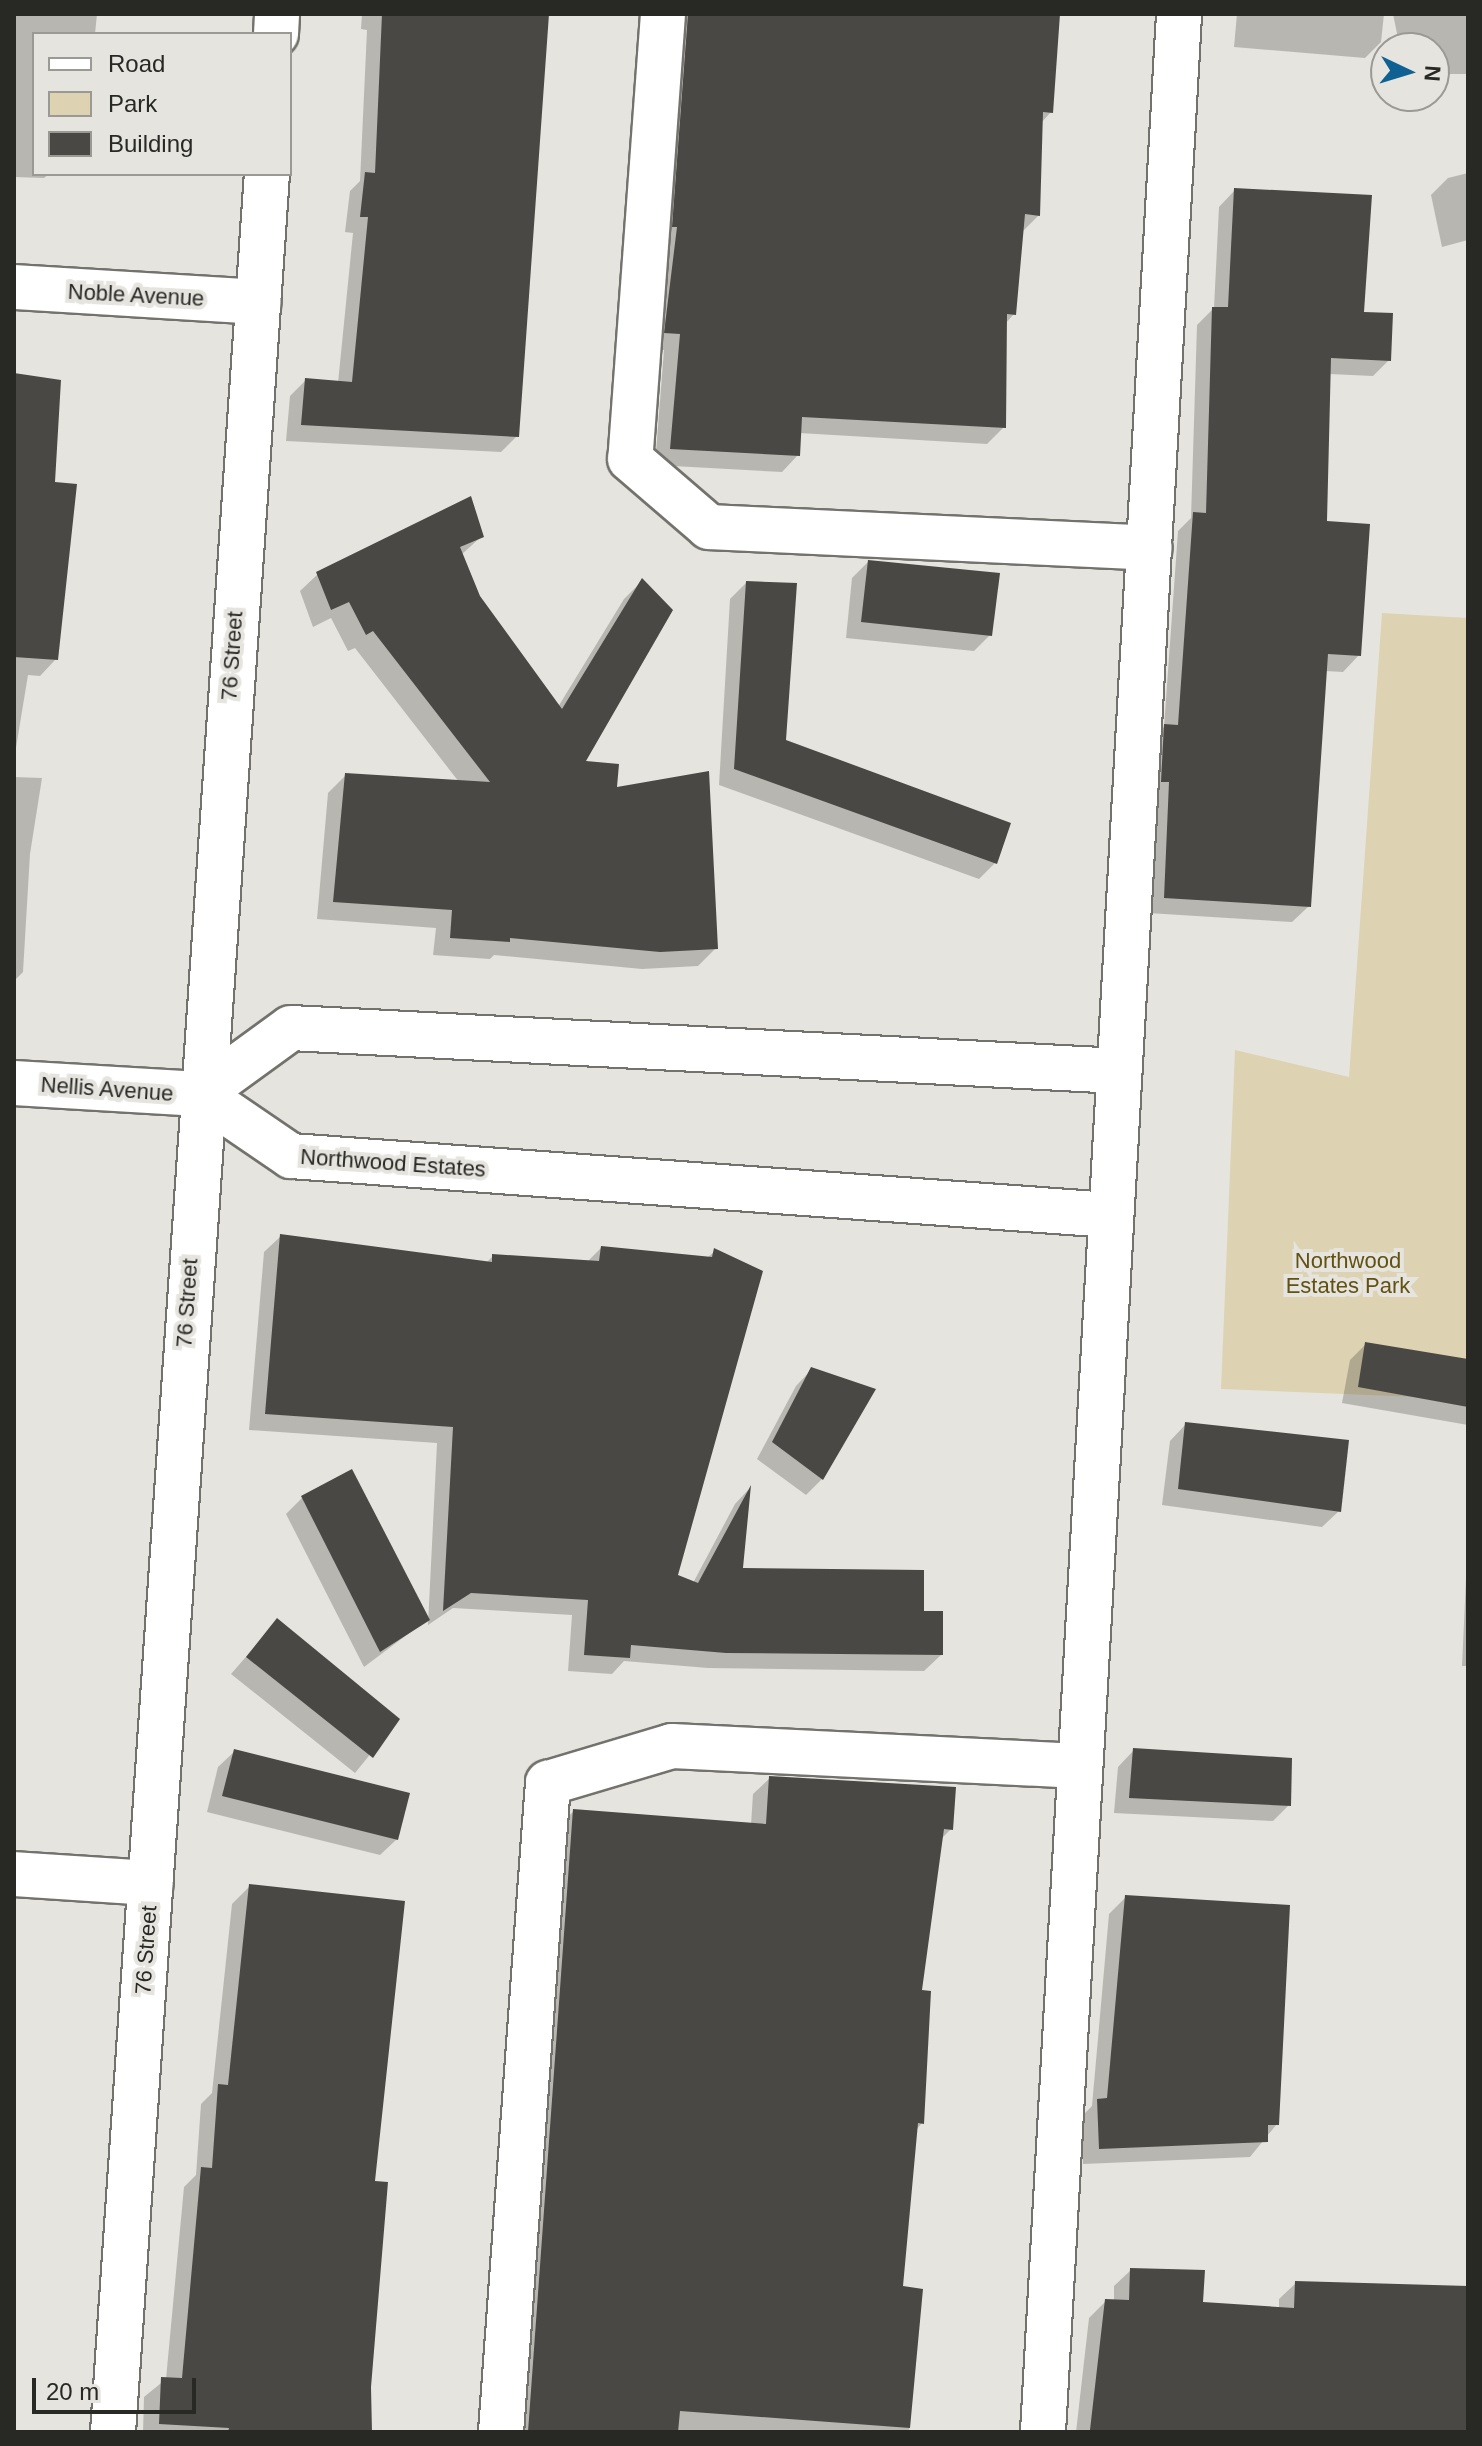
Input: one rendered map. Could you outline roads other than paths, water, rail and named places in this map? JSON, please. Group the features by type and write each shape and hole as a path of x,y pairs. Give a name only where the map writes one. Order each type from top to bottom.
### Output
{"street":[{"path":"663,14 630,459 709,527 1149,548"},
{"path":"1043,2432 1179,14"},
{"name":"76 Street","path":"113,2432 200,1094 267,176"},
{"name":"Noble Avenue","path":"14,287 259,302"},
{"path":"200,1094 291,1028 1119,1071"},
{"name":"Nellis Avenue","path":"14,1083 200,1094"},
{"name":"Northwood Estates","path":"200,1094 291,1156 1111,1215"},
{"path":"501,2432 548,1783 672,1746 1080,1766"},
{"path":"14,1874 151,1883"}],"park label":[{"name":"Northwood Estates Park","path":"1348,1272"}]}
